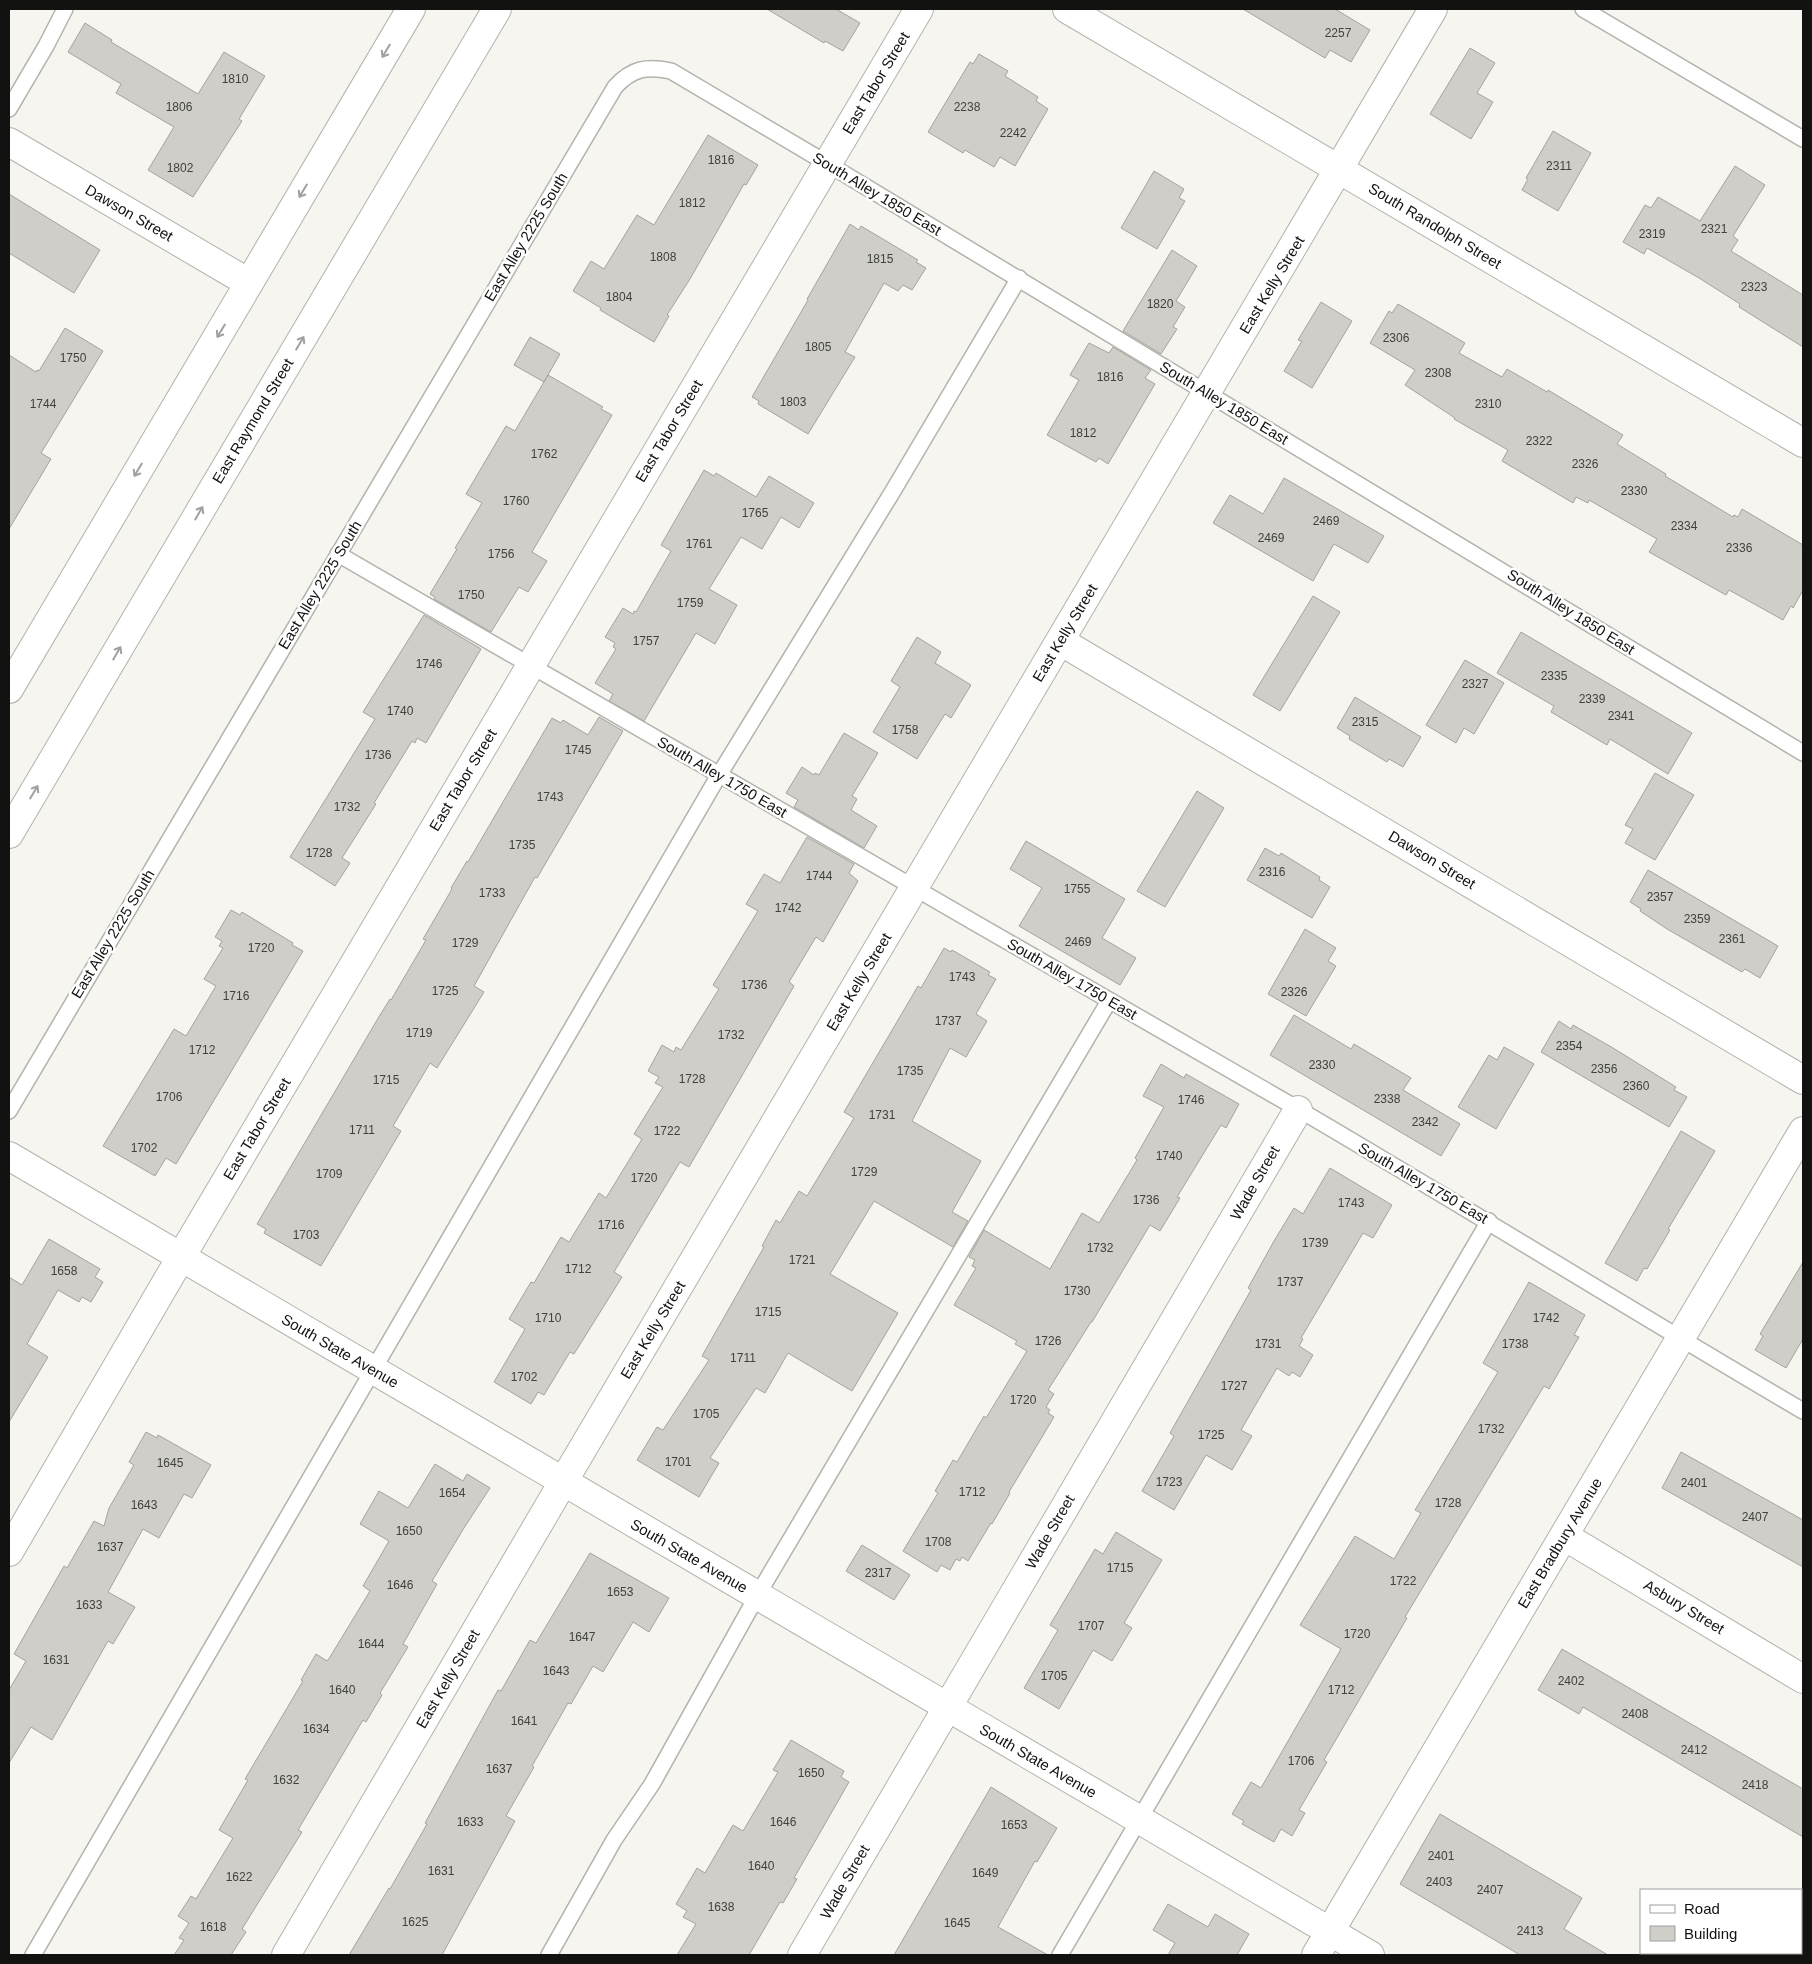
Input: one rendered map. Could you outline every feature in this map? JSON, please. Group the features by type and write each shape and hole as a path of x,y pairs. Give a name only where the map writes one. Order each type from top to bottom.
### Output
{"street":[{"path":"9,688 411,9"},
{"name":"East Raymond Street","path":"9,834 498,9"},
{"name":"East Tabor Street","path":"9,1552 181,1257 919,9"},
{"name":"South Randolph Street","path":"1067,9 1803,443"},
{"name":"East Kelly Street","path":"286,1955 563,1482 1208,393 1433,9"},
{"name":"Dawson Street","path":"9,142 249,283"},
{"name":"Dawson Street","path":"1060,641 1803,1080"},
{"name":"Wade Street","path":"802,1955 1298,1110"},
{"name":"East Bradbury Avenue","path":"1316,1955 1803,1131"},
{"name":"South State Avenue","path":"9,1156 1370,1955"},
{"name":"Asbury Street","path":"1564,1536 1803,1679"}],"lane":[{"path":"9,109 46,46 65,9"},
{"path":"1583,9 1803,139"},
{"name":"South Alley 1850 East","path":"640,70 652,67 671,70 1019,278 1803,753"},
{"name":"East Alley 2225 South","path":"9,1111 615,86 625,76 640,70"},
{"path":"32,1955 719,775 888,499 1019,278"},
{"name":"South Alley 1750 East","path":"338,554 1488,1221 1680,1339 1803,1411"},
{"path":"549,1955 614,1840 652,1784 757,1596 1109,1000"},
{"path":"1060,1955 1140,1821 1488,1221"}],"building":[{"path":"767,9 836,9 860,23 843,51 825,41 824,43"},
{"path":"1243,9 1335,9 1370,30 1351,62 1330,50 1325,58"},
{"path":"85,23 112,40 111,42 198,94 224,52 265,76 239,119 242,121 193,197 148,170 174,127 116,93 121,84 68,52"},
{"path":"1470,48 1495,63 1477,93 1493,102 1471,139 1430,114"},
{"path":"979,54 1008,71 1005,76 1038,97 1036,101 1048,109 1015,166 1000,157 994,167 965,150 963,153 928,132 970,62 973,64"},
{"path":"1553,131 1591,153 1558,211 1522,190 1528,179 1526,178"},
{"path":"708,135 758,165 746,185 744,184 690,279 667,315 669,316 654,342 600,310 601,308 573,291 591,261 604,269 637,215 654,225"},
{"path":"1735,166 1765,185 1733,236 1738,240 1731,251 1803,295 1803,347 1739,307 1740,304 1699,278 1647,248 1644,254 1623,242 1645,205 1651,208 1658,197 1700,221"},
{"path":"1154,171 1184,189 1179,198 1185,201 1157,249 1121,228"},
{"path":"9,194 100,250 74,293 9,253"},
{"path":"850,224 859,230 861,226 918,260 916,262 926,268 912,290 903,285 898,291 884,283 845,352 855,357 808,434 758,404 759,401 752,397"},
{"path":"1172,250 1197,266 1176,301 1185,307 1173,327 1177,329 1161,354 1123,331"},
{"path":"1321,302 1352,321 1312,388 1284,371 1302,341 1298,340"},
{"path":"1398,304 1465,343 1459,353 1502,377 1507,369 1547,392 1548,390 1623,435 1617,444 1666,474 1665,476 1733,517 1734,515 1738,517 1742,509 1803,545 1803,590 1793,608 1791,606 1783,620 1729,590 1726,595 1649,552 1657,539 1589,500 1588,503 1576,497 1573,503 1502,461 1508,450 1454,419 1405,385 1415,370 1370,343 1389,311 1392,313"},
{"path":"65,328 103,351 41,453 51,459 9,529 9,355 36,372 37,370 39,371"},
{"path":"530,337 560,354 544,382 514,365"},
{"path":"1089,343 1109,353 1113,347 1151,370 1145,378 1155,384 1108,464 1099,458 1096,462 1047,435 1079,380 1070,375"},
{"path":"548,375 603,407 601,409 612,415 532,552 547,561 528,592 519,587 491,632 434,599 435,597 430,594 482,503 466,494 506,426 515,431"},
{"path":"704,470 714,476 716,473 756,497 769,476 814,503 799,528 781,517 762,549 741,537 709,589 737,605 715,644 696,633 644,721 609,701 613,694 595,683 616,649 613,647 615,643 605,637 623,608 633,614 634,611 636,612 671,551 661,545"},
{"path":"1284,478 1384,536 1368,563 1334,544 1313,581 1213,523 1230,495 1263,514"},
{"path":"1313,596 1340,612 1280,711 1253,695"},
{"path":"424,615 481,649 426,743 417,738 415,743 412,741 342,858 350,863 335,886 290,857 375,719 363,712"},
{"path":"1521,632 1692,733 1668,774 1610,739 1607,745 1551,712 1554,706 1497,673"},
{"path":"917,637 941,652 935,663 971,685 951,718 945,714 917,759 873,732 900,687 891,681"},
{"path":"1465,660 1504,683 1474,734 1464,728 1456,743 1426,725"},
{"path":"1355,697 1421,737 1403,767 1389,759 1387,762 1349,739 1350,736 1337,728"},
{"path":"599,717 623,731 537,878 535,877 474,986 484,992 437,1068 430,1063 393,1126 401,1131 321,1266 264,1233 266,1229 257,1224 426,940 423,939 451,888 552,718 561,723 563,720 588,735"},
{"path":"844,733 878,753 852,796 857,799 851,810 877,826 864,848 794,807 798,800 786,793 802,767 814,775 815,773 819,775"},
{"path":"1655,773 1694,795 1655,860 1625,843 1633,829 1625,825"},
{"path":"1197,791 1224,808 1165,907 1137,891"},
{"path":"807,837 854,864 849,873 858,881 823,942 816,937 789,982 794,986 689,1167 680,1162 614,1272 622,1277 574,1354 570,1352 544,1395 538,1392 531,1404 494,1382 525,1329 509,1319 531,1282 534,1283 561,1237 569,1242 599,1193 606,1198 642,1139 634,1134 663,1087 655,1083 659,1077 648,1071 662,1045 674,1052 676,1047 681,1050 719,989 713,985 758,911 746,904 764,874 780,883"},
{"path":"1026,841 1125,899 1102,938 1136,958 1120,985 1019,926 1042,888 1010,869"},
{"path":"1265,848 1279,856 1281,853 1320,877 1319,880 1330,887 1312,918 1247,880"},
{"path":"1648,870 1778,946 1760,978 1745,969 1742,972 1667,929 1630,902"},
{"path":"231,910 240,915 242,912 303,951 176,1164 166,1158 155,1176 103,1146 174,1029 186,1036 216,986 204,979 223,948 219,946 222,941 215,937"},
{"path":"1305,929 1336,948 1328,961 1336,966 1306,1016 1268,994"},
{"path":"944,948 951,952 952,950 990,972 988,975 996,979 976,1014 987,1021 966,1057 950,1048 912,1121 981,1161 952,1212 968,1221 953,1247 874,1201 830,1274 898,1313 852,1391 788,1353 765,1393 756,1388 710,1458 719,1463 699,1497 637,1460 657,1427 663,1430 709,1360 702,1356 764,1247 762,1246 776,1220 780,1223 799,1191 807,1196 854,1118 844,1112 918,986 921,988"},
{"path":"1294,1015 1351,1049 1354,1044 1411,1078 1403,1090 1460,1124 1441,1156 1270,1055"},
{"path":"1559,1021 1571,1029 1573,1025 1613,1048 1676,1087 1674,1090 1687,1097 1669,1127 1541,1052"},
{"path":"1504,1047 1534,1064 1496,1129 1458,1107 1489,1055 1497,1060"},
{"path":"1161,1064 1184,1078 1186,1074 1239,1104 1226,1128 1221,1125 1177,1197 1180,1198 1160,1231 1150,1225 1092,1322 1048,1390 1054,1394 1046,1407 1050,1410 1048,1413 1054,1417 992,1524 968,1561 962,1557 960,1561 956,1559 950,1570 941,1565 937,1572 903,1551 938,1493 935,1491 953,1460 957,1462 984,1416 986,1418 1027,1351 1015,1344 1017,1341 954,1305 976,1268 972,1266 975,1260 969,1257 984,1230 1050,1269 1082,1213 1099,1223 1137,1160 1135,1158 1164,1107 1143,1096"},
{"path":"1681,1131 1715,1151 1668,1229 1670,1230 1647,1269 1644,1268 1637,1281 1605,1263"},
{"path":"1330,1168 1392,1205 1373,1238 1363,1233 1301,1338 1303,1339 1299,1346 1313,1355 1300,1377 1292,1372 1289,1376 1277,1368 1241,1430 1252,1436 1232,1470 1206,1455 1174,1510 1142,1491 1174,1436 1170,1433 1251,1290 1248,1288 1274,1241 1294,1208 1303,1214"},
{"path":"49,1239 100,1269 95,1277 103,1282 91,1302 82,1297 79,1302 58,1290 27,1344 48,1357 9,1422 9,1277 22,1285"},
{"path":"1803,1262 1803,1339 1786,1368 1755,1350 1763,1336 1760,1334"},
{"path":"1529,1282 1585,1315 1574,1335 1579,1337 1549,1389 1544,1386 1405,1617 1407,1618 1324,1760 1327,1762 1299,1810 1305,1813 1292,1836 1281,1829 1274,1842 1242,1824 1244,1821 1232,1814 1251,1782 1261,1788 1341,1649 1300,1625 1355,1536 1394,1559 1421,1513 1415,1510 1498,1372 1483,1363"},
{"path":"146,1432 157,1438 158,1435 211,1465 192,1498 184,1494 159,1538 143,1529 108,1592 135,1607 113,1644 108,1641 52,1740 31,1727 9,1763 9,1690 26,1661 14,1654 64,1566 67,1568 94,1521 104,1526 109,1508 134,1465 129,1462"},
{"path":"1681,1452 1803,1520 1803,1567 1662,1488"},
{"path":"435,1464 463,1481 467,1474 490,1488 432,1581 437,1584 403,1644 408,1647 380,1693 382,1695 366,1722 363,1720 298,1830 302,1832 242,1929 246,1932 231,1955 174,1955 184,1940 179,1938 189,1923 178,1916 191,1896 196,1899 233,1838 219,1830 248,1780 245,1779 303,1681 301,1680 316,1654 327,1661 370,1591 363,1586 389,1541 360,1524 379,1491 408,1508"},
{"path":"1116,1532 1162,1560 1124,1623 1132,1628 1112,1661 1093,1650 1059,1709 1024,1688 1058,1630 1050,1625 1095,1549 1103,1554"},
{"path":"862,1545 910,1575 894,1600 846,1571"},
{"path":"590,1553 669,1598 649,1632 633,1622 603,1672 593,1666 571,1704 568,1703 506,1816 515,1821 442,1955 349,1955 427,1824 425,1823 498,1690 501,1691 530,1640 536,1643"},
{"path":"1562,1649 1803,1789 1803,1837 1583,1707 1579,1714 1538,1690"},
{"path":"791,1740 844,1771 841,1777 849,1782 794,1878 797,1879 783,1903 780,1902 749,1955 677,1955 696,1924 683,1917 687,1911 676,1904 697,1868 705,1873 733,1825 743,1831 778,1772 773,1770"},
{"path":"991,1787 1057,1828 1037,1862 1035,1861 998,1927 1048,1955 894,1955"},
{"path":"1440,1814 1582,1898 1564,1929 1608,1955 1520,1955 1400,1884"},
{"path":"1168,1904 1208,1927 1215,1914 1249,1934 1237,1955 1168,1955 1175,1943 1153,1930"}]}
